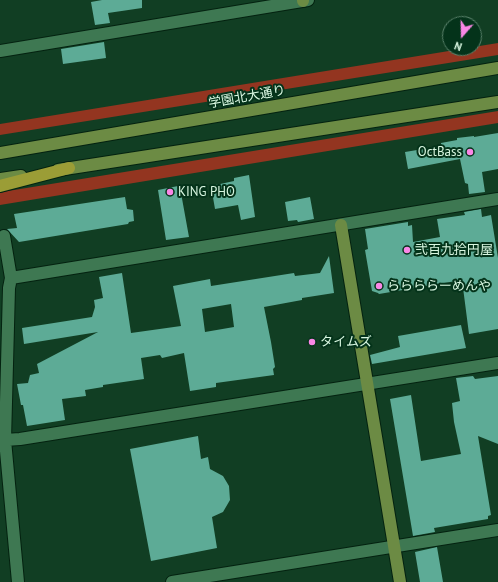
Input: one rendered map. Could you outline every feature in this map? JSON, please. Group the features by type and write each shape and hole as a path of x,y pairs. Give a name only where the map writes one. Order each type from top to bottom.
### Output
{"main road":[{"name":"学園北大通り","path":"0,152 14,151 498,68"},
{"path":"0,179 498,102"},
{"path":"0,186 69,168"},
{"path":"341,225 400,582"}],"street":[{"path":"0,51 304,0"},
{"path":"11,278 498,199"},
{"path":"4,236 11,278 9,288 5,440 18,582"},
{"path":"5,440 20,439 498,363"},
{"path":"172,582 498,530"}],"shaded area":[{"path":"498,43 498,55 0,135 0,124 442,52 442,56 482,56 482,46"},
{"path":"498,111 498,123 0,205 0,193 8,191"}],"building":[{"path":"102,0 142,0 142,8 108,13 110,23 95,25 91,2"},
{"path":"104,42 106,58 63,64 61,49"},
{"path":"498,133 498,169 482,172 485,192 469,194 468,184 465,183 460,159 408,169 405,152 441,146 441,143 457,140 457,138"},
{"path":"249,175 255,217 241,220 238,205 215,209 211,186 234,181 234,178"},
{"path":"178,186 178,192 181,193 189,237 166,240 158,190"},
{"path":"125,197 127,209 133,210 134,221 129,222 128,224 19,242 7,229 17,228 14,214"},
{"path":"310,197 314,219 298,222 297,220 288,221 285,202"},
{"path":"481,209 482,217 491,215 498,258 498,329 469,334 462,280 379,294 372,291 365,250 368,249 365,229 408,222 408,226 412,225 413,242 440,237 437,219 465,215 464,212"},
{"path":"329,256 334,293 302,298 302,300 264,307 275,367 273,369 274,375 216,383 216,387 190,391 184,353 162,358 160,355 141,358 144,379 103,385 103,387 85,390 86,396 62,399 65,420 27,426 17,384 28,383 30,375 39,373 37,364 98,332 24,344 22,328 92,317 95,307 94,300 103,298 99,277 122,273 131,333 181,326 173,286 210,279 211,286 294,273 295,276 320,273","holes":["231,304 234,327 205,332 202,309"]},
{"path":"461,325 466,348 372,364 370,355 400,347 398,336"},
{"path":"473,376 475,379 498,376 498,444 478,436 491,515 488,516 488,519 434,528 435,532 413,536 390,399 411,395 421,461 461,454 454,422 452,403 460,401 456,378"},
{"path":"198,436 201,459 208,457 210,469 223,476 229,486 230,500 223,512 212,517 217,548 151,561 130,449"},
{"path":"437,547 443,582 420,582 415,552"}],"place":[{"name":"OctBass","path":"470,152"},
{"name":"KING PHO","path":"170,192"},
{"name":"弐百九拾円屋","path":"407,250"},
{"name":"ららららーめんや","path":"379,286"},
{"name":"タイムズ","path":"312,342"}]}
